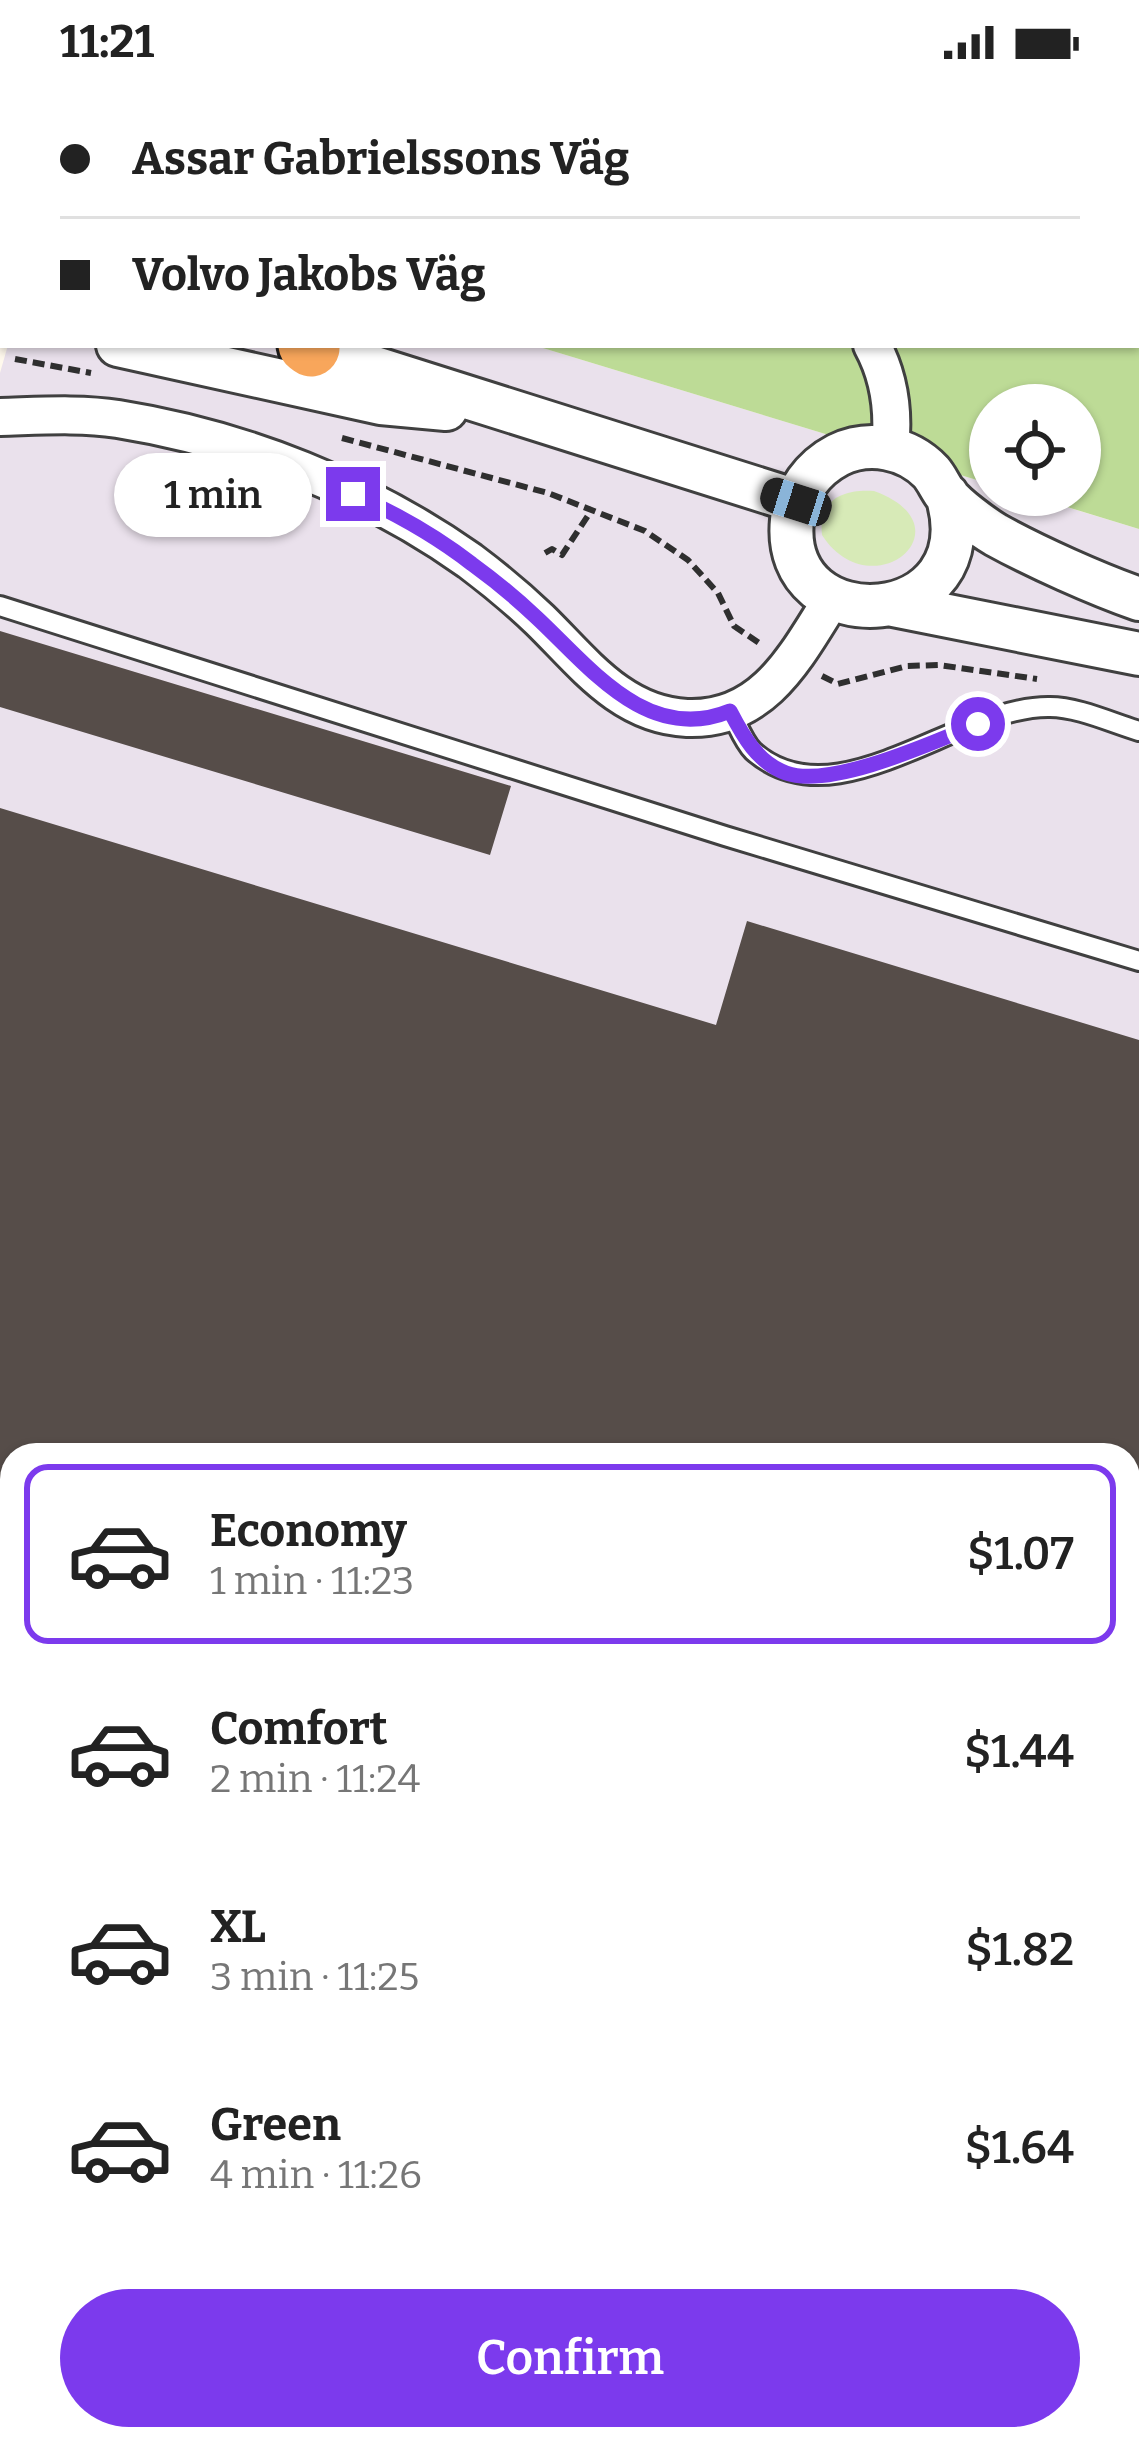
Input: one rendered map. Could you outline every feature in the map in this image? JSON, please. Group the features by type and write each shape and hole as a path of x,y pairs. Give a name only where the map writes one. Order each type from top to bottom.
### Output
{"street":[{"path":"313,348 796,502"},
{"path":"873,348 890,391 890,448"},
{"path":"107,359 381,403 538,418"},
{"path":"0,417 116,419 215,440 312,474 394,513 471,562 623,699 682,718 715,717 765,693 792,661 832,598"},
{"path":"1139,599 996,535 946,495 918,460 890,448 851,449 833,458 804,484 796,502 792,528 796,556 810,579 832,598 868,608 893,605 1139,654"},
{"path":"893,605 924,590 945,562 953,530 946,495"}],"lane":[{"path":"0,606 725,836 1139,961"},
{"path":"730,711 749,748 787,774 840,774 1009,712 1052,706 1139,731"}],"path":[{"path":"0,357 107,359"},
{"path":"338,436 548,493 645,531 688,560 718,593 734,626 838,684 907,666 939,665 1054,682"},
{"path":"545,553 552,549 562,555 593,508"}],"shaded area":[{"path":"7,348 543,348 969,478 969,516 1096,516 1139,529 1139,1443 0,1443 0,373"}],"green space":[{"path":"543,348 1139,348 1139,529 1097,516 1101,516 1101,384 969,384 969,478"},
{"path":"874,491 902,506 914,524 914,541 903,555 886,564 865,565 842,556 822,535 822,523 834,499"}],"building":[{"path":"0,631 511,786 490,855 0,707"},
{"path":"0,808 716,1025 747,921 1139,1040 1139,1443 0,1443"}],"route":[{"path":"353,494 394,513 471,562 623,699 682,718 715,717 730,711 749,748 787,774 840,774 978,724"}]}
